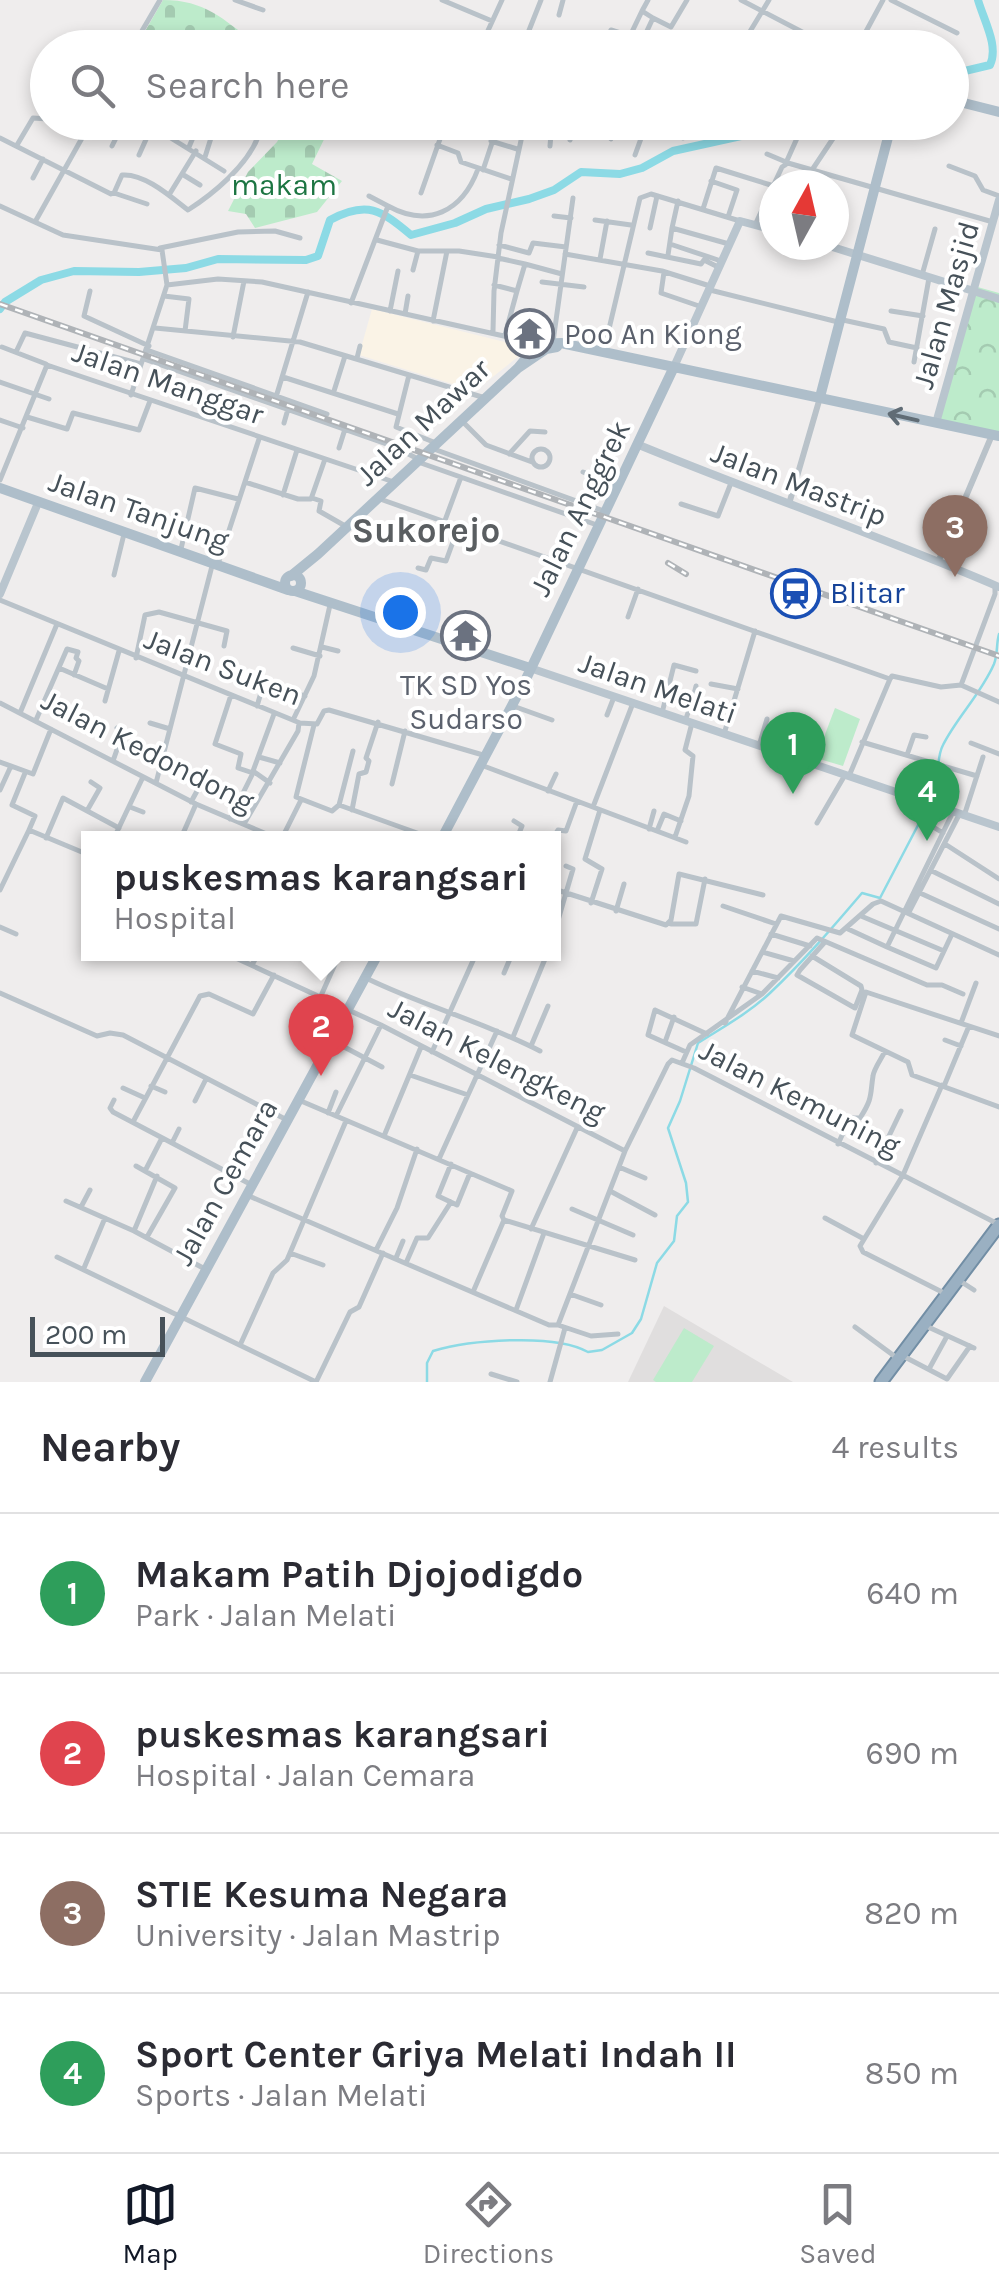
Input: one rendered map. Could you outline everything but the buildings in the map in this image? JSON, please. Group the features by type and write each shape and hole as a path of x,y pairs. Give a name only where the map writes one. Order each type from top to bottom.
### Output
{"highway":[{"path":"882,1382 999,1225"}],"main road":[{"path":"969,104 999,112"},
{"path":"819,399 887,140"},
{"name":"Jalan Masjid","path":"936,424 999,198"},
{"path":"673,370 740,221 759,225"},
{"path":"849,252 999,299"},
{"name":"Jalan Mawar","path":"294,583 318,554 518,368 538,344 553,342 996,435"},
{"name":"Jalan Mawar","path":"518,368 548,348 579,348"},
{"name":"Jalan Anggrek","path":"530,668 673,370"},
{"name":"Jalan Mastrip","path":"638,444 940,560 997,589"},
{"name":"Jalan Tanjung","path":"0,488 215,564 263,579 294,583 325,601"},
{"path":"0,597 38,503"},
{"path":"325,601 530,668 446,831"},
{"name":"Jalan Melati","path":"530,668 999,828"},
{"name":"Jalan Cemara","path":"145,1382 374,961"}],"street":[{"path":"142,30 160,0"},
{"path":"234,0 263,10"},
{"path":"442,0 492,22"},
{"path":"488,30 502,0"},
{"path":"529,30 541,0"},
{"path":"551,0 562,2 560,15"},
{"path":"633,30 648,0"},
{"path":"642,11 670,27 687,0"},
{"path":"741,0 798,30"},
{"path":"751,30 770,0"},
{"path":"866,30 882,0"},
{"path":"890,0 953,30"},
{"path":"647,30 652,18"},
{"path":"16,146 30,123"},
{"path":"0,138 114,193 147,204"},
{"path":"39,224 81,140"},
{"path":"112,146 115,140"},
{"path":"139,155 143,140"},
{"path":"175,140 224,170"},
{"path":"168,195 182,174 194,140"},
{"path":"205,157 210,140"},
{"path":"114,193 125,173 185,208 230,174 256,140"},
{"path":"421,193 439,140"},
{"path":"493,332 494,285 520,140"},
{"path":"550,140 550,146"},
{"path":"635,154 640,140"},
{"path":"782,170 796,140"},
{"path":"767,154 812,170 832,140"},
{"path":"369,196 386,210 420,218 449,208 480,170 492,141 517,150"},
{"path":"437,145 458,154 461,162 510,179"},
{"path":"33,178 43,159"},
{"path":"949,166 975,176 983,190 999,198"},
{"path":"703,209 716,168 759,181"},
{"path":"182,174 200,185"},
{"path":"711,181 737,190 728,217"},
{"path":"849,181 995,220"},
{"path":"604,353 640,198 648,194 740,221"},
{"path":"650,228 656,196"},
{"path":"553,342 574,198"},
{"path":"668,256 678,201"},
{"path":"0,206 63,235 160,248 238,232 275,231 300,238"},
{"path":"351,302 386,210"},
{"path":"554,216 570,218"},
{"path":"755,224 759,216"},
{"path":"596,220 632,225"},
{"path":"600,259 607,220"},
{"path":"672,228 729,244"},
{"path":"914,362 935,229"},
{"path":"377,240 418,252 471,252 562,274"},
{"path":"471,252 473,242"},
{"path":"505,335 533,243 661,270 709,288 884,329 889,342 917,348"},
{"path":"670,244 720,264"},
{"path":"500,245 529,253"},
{"path":"131,395 167,282 160,248"},
{"path":"433,320 447,250"},
{"path":"414,270 418,252"},
{"path":"648,253 720,264"},
{"path":"659,254 661,293 699,306"},
{"path":"390,311 398,272"},
{"path":"167,282 244,280 538,344"},
{"path":"233,338 244,280"},
{"path":"542,282 584,288"},
{"path":"494,285 516,291"},
{"path":"90,291 84,316 148,348 327,414"},
{"path":"276,397 308,292"},
{"path":"164,296 189,299 185,332"},
{"path":"405,314 408,296"},
{"path":"891,311 922,316"},
{"path":"155,328 300,342 485,398"},
{"path":"16,352 25,333 143,362 345,429 461,477 600,526"},
{"path":"334,392 360,346"},
{"path":"2,347 47,365"},
{"name":"Jalan Manggar","path":"0,480 47,365 394,482"},
{"path":"410,374 398,414 399,430 607,512"},
{"path":"283,377 398,414"},
{"path":"0,382 48,398"},
{"path":"789,504 819,399"},
{"path":"27,417 67,430 73,413 139,430 150,401"},
{"path":"284,423 288,409"},
{"path":"0,420 23,428"},
{"path":"461,420 486,445 532,462"},
{"path":"339,448 345,429"},
{"path":"509,454 530,431 545,432"},
{"path":"940,560 996,435"},
{"path":"156,783 215,564 259,438"},
{"path":"283,495 296,450"},
{"path":"312,498 325,460"},
{"path":"583,472 619,486"},
{"path":"444,523 461,477"},
{"path":"244,482 298,499 321,501 319,511 347,528"},
{"path":"681,504 718,516 732,483"},
{"path":"180,552 195,488 238,499"},
{"path":"377,498 890,679"},
{"path":"418,568 426,570 430,558 446,562 458,528"},
{"path":"114,575 124,534"},
{"path":"628,616 638,589"},
{"path":"961,685 997,589"},
{"name":"Jalan Suken","path":"0,597 136,658 299,722 314,724 327,710 378,722 686,842"},
{"path":"245,826 298,731 304,696 322,647 325,601"},
{"path":"136,658 146,614 153,616 158,612 226,631 224,646"},
{"path":"20,712 57,624"},
{"path":"721,733 755,631"},
{"path":"322,647 338,651"},
{"path":"36,720 67,648 77,651 79,661 74,675"},
{"path":"293,648 320,656"},
{"path":"105,700 119,650"},
{"path":"662,713 674,665 696,671"},
{"path":"59,668 108,689"},
{"path":"817,823 847,776 892,676 941,688 961,685 999,702"},
{"path":"711,684 738,688"},
{"path":"257,706 263,686"},
{"path":"675,838 689,796 693,758 685,751 696,686"},
{"path":"279,689 304,696"},
{"path":"667,694 692,702"},
{"path":"230,696 215,744 241,754 238,768 270,783"},
{"path":"607,716 614,696"},
{"name":"Jalan Kedondong","path":"0,702 194,803 259,831"},
{"path":"602,869 586,860 597,809 633,703"},
{"path":"512,705 552,720"},
{"path":"230,820 253,772 274,713"},
{"path":"413,734 419,714"},
{"path":"760,746 767,719"},
{"path":"352,810 359,774 366,772 366,758 378,722"},
{"path":"150,723 170,728"},
{"path":"314,724 295,793 301,800 332,811 338,805 352,751"},
{"path":"113,761 122,735 117,728"},
{"path":"0,762 34,773 51,729"},
{"path":"392,784 405,731"},
{"path":"908,756 914,735 926,737"},
{"path":"862,742 977,776"},
{"path":"971,743 999,753"},
{"path":"258,757 280,763"},
{"path":"887,948 959,814 982,757"},
{"path":"0,790 11,766"},
{"path":"0,890 35,816 12,805 26,772"},
{"path":"548,791 556,774"},
{"path":"118,831 143,777"},
{"path":"88,809 100,788 91,782"},
{"path":"184,831 197,790"},
{"path":"46,838 63,798 120,828"},
{"path":"913,798 911,809 923,822 946,834"},
{"path":"283,831 301,800"},
{"path":"557,831 566,831 577,802"},
{"path":"338,805 411,831"},
{"path":"130,807 142,812"},
{"path":"653,830 654,811"},
{"path":"653,830 664,814 682,820"},
{"path":"514,821 522,826 520,831"},
{"path":"29,830 81,852"},
{"path":"906,912 932,871 946,834"},
{"path":"945,844 999,878"},
{"path":"591,903 605,861"},
{"path":"561,911 573,868 566,866"},
{"path":"932,871 999,904"},
{"path":"668,924 678,876 705,878 763,895"},
{"path":"561,892 668,924 696,924 705,878"},
{"path":"616,911 624,884"},
{"path":"920,892 999,930"},
{"path":"848,929 881,901 999,955"},
{"path":"723,906 776,924"},
{"path":"725,1023 776,924 784,916 828,930 848,929 935,968 952,934"},
{"path":"861,916 944,951"},
{"path":"0,927 16,934"},
{"path":"812,956 861,986 855,1008 798,976 828,930"},
{"path":"771,934 810,946"},
{"path":"686,1052 762,994 810,946 821,940"},
{"path":"821,940 927,985 942,985 963,994"},
{"path":"762,952 794,962"},
{"name":"Jalan Kelengkeng","path":"243,961 625,1151"},
{"path":"252,965 254,961"},
{"path":"320,998 336,961"},
{"path":"432,1052 473,961"},
{"path":"504,974 509,961"},
{"path":"513,1037 543,961"},
{"path":"752,971 779,978"},
{"path":"133,1122 203,994 253,1014 274,975"},
{"path":"365,978 540,1050"},
{"path":"961,1023 976,983"},
{"path":"742,987 762,994"},
{"path":"999,1036 866,993 852,1036 908,1062 912,1074 999,1107"},
{"path":"0,994 98,1036 115,1033 135,1041 287,1120"},
{"path":"531,1046 548,1006"},
{"path":"686,1052 648,1034 654,1010 708,1034"},
{"path":"665,1042 674,1017"},
{"path":"336,1116 380,1026"},
{"path":"946,1294 862,1252 860,1246 903,1175 969,1026"},
{"path":"439,1159 497,1031"},
{"path":"296,1040 324,1054"},
{"path":"331,1040 382,1066"},
{"path":"945,1040 962,1046"},
{"path":"384,1136 422,1047"},
{"path":"671,1061 676,1047"},
{"path":"838,1144 850,1118 860,1118 867,1107 874,1090 872,1078 885,1050"},
{"path":"686,1052 688,1065"},
{"name":"Jalan Kemuning","path":"550,1382 570,1294 625,1151 671,1061 688,1065 999,1225"},
{"path":"410,1075 468,1096"},
{"path":"194,1101 206,1079"},
{"path":"150,1086 164,1092"},
{"path":"123,1088 144,1098"},
{"path":"328,1113 336,1092"},
{"path":"114,1100 111,1110 305,1220 410,1265 475,1286 516,1310 562,1327 591,1336 618,1334"},
{"path":"298,1100 512,1192 475,1286"},
{"path":"876,1163 901,1110"},
{"path":"240,1344 273,1273 290,1253 346,1121"},
{"path":"531,1229 577,1128"},
{"path":"172,1143 179,1129"},
{"path":"145,1171 162,1138"},
{"path":"57,1257 316,1382 350,1312 358,1308 417,1150"},
{"path":"451,1164 438,1196 457,1204 470,1173"},
{"path":"136,1166 175,1190 147,1238"},
{"path":"619,1167 645,1178"},
{"path":"134,1231 156,1176"},
{"path":"82,1207 90,1190"},
{"path":"610,1191 655,1215"},
{"path":"66,1201 205,1269"},
{"path":"410,1265 417,1238 428,1238 451,1202"},
{"path":"572,1210 633,1235"},
{"path":"84,1268 104,1218"},
{"path":"824,1218 864,1239"},
{"path":"504,1220 635,1260"},
{"path":"516,1310 544,1233"},
{"path":"396,1258 403,1241"},
{"path":"290,1253 323,1265"},
{"path":"957,1279 974,1290"},
{"path":"570,1294 602,1305"},
{"path":"855,1327 900,1357 947,1378 972,1347 923,1324"},
{"path":"929,1369 946,1338"},
{"path":"491,1374 517,1382"}],"shaded area":[{"path":"372,309 529,348 475,391 359,355"},
{"path":"664,1306 793,1382 628,1382"}],"green space":[{"path":"163,0 202,7 238,30 146,30"},
{"name":"makam","path":"324,140 312,164 342,181 317,212 255,228 246,214 228,211 248,172 277,142"},
{"path":"974,286 999,293 999,434 938,422"},
{"path":"835,708 860,719 843,766 816,758"},
{"path":"684,1328 714,1346 692,1382 656,1382 653,1380"}],"waterway":[{"path":"969,70 990,65 992,58 992,42 978,0"},
{"path":"0,309 41,280 74,271 139,272 186,268 218,259 306,260 318,256 330,220 354,210 382,214 411,235 554,190 581,172 620,174 642,168 673,151 723,140"},
{"path":"931,799 941,751 989,675 999,634"},
{"path":"427,1382 427,1363 433,1351 449,1347 534,1340 588,1352 602,1350 632,1333 641,1319 657,1263 674,1241 677,1216 688,1202 686,1183 668,1128 698,1043 770,993 862,893 880,898 928,806"}],"railway":[{"path":"0,304 999,656"},
{"path":"668,563 686,574"}],"place":[{"name":"Poo An Kiong","path":"529,334"},
{"name":"STIE Kesuma Negara","path":"955,577"},
{"name":"Blitar","path":"795,593"},
{"name":"TK SD Yos Sudarso","path":"466,636"},
{"name":"Makam Patih Djojodigdo","path":"793,794"},
{"name":"Sport Center Griya Melati Indah II","path":"927,841"},
{"name":"puskesmas karangsari","path":"321,1076"}],"district":[{"name":"Sukorejo","path":"426,530"}]}
